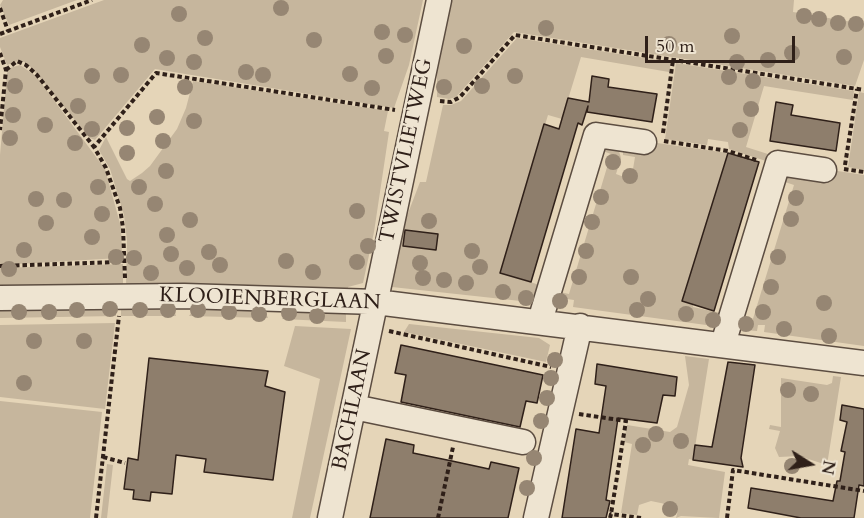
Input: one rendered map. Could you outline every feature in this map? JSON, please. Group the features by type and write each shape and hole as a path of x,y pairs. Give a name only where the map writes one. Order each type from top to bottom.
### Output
{"street":[{"name":"TWISTVLIETWEG","path":"373,314 425,106 439,0"},
{"path":"540,321 596,135 653,141"},
{"path":"723,344 778,163 834,170"},
{"name":"KLOOIENBERGLAAN","path":"0,298 263,297 373,314 540,321 864,363"},
{"name":"BACHLAAN","path":"330,518 373,314"},
{"path":"537,518 580,326"},
{"path":"354,407 523,442"}],"path":[{"path":"0,34 92,0"},
{"path":"0,8 8,31"},
{"path":"94,147 156,72 425,106 456,101 515,35 864,90"},
{"path":"0,53 6,70 0,130"},
{"path":"673,60 653,141 728,151 777,166"},
{"path":"6,70 17,62 26,65 38,75 94,147 115,189 123,228 124,296 119,303 96,518"},
{"path":"834,170 857,89"},
{"path":"0,266 117,262 125,259"},
{"path":"373,314 403,335 570,371"},
{"path":"107,319 130,319"},
{"path":"561,411 626,421 611,516 641,518"},
{"path":"438,518 458,428"},
{"path":"103,457 125,463"},
{"path":"727,518 734,470 864,491"}],"shaded area":[{"path":"3,0 77,0 9,25 0,5"},
{"path":"104,0 423,0 409,65 394,108 155,69 95,140 90,138 28,64 20,60 7,65 0,47 0,38"},
{"path":"451,0 794,0 793,12 864,24 864,60 855,86 514,32 456,97 449,99 437,97 437,68"},
{"path":"517,38 671,62 669,72 581,57 562,119 548,115 500,273 543,286 539,303 392,287 391,281 402,229 420,182 426,182 443,105 461,101"},
{"path":"676,63 854,91 853,100 764,86 746,147 771,155 769,162 729,149 728,142 708,139 707,145 665,139"},
{"path":"20,65 36,76 105,169 121,227 122,253 120,258 0,265 0,155 7,73 10,68"},
{"path":"193,81 388,111 384,131 389,132 374,232 363,283 348,287 348,294 126,287 127,241 124,215 110,169 99,150 106,137 127,179 130,181 142,173 150,166 177,129 186,108"},
{"path":"859,92 864,93 864,170 848,167"},
{"path":"650,142 728,153 682,301 693,307 725,314 721,327 573,307 574,300 567,299 566,306 551,304 555,291 569,294 611,154 597,149 617,144 621,158 616,174 624,177 627,169 633,169 635,157 623,155 623,147"},
{"path":"831,170 864,175 864,346 764,332 765,325 758,325 757,331 734,329 737,318 752,322 794,185 779,180 793,172"},
{"path":"123,264 123,287 0,289 0,268"},
{"path":"116,303 116,316 0,318 0,305"},
{"path":"121,303 173,306 176,316 121,316"},
{"path":"196,306 264,308 268,318 189,316"},
{"path":"288,308 346,309 346,322 282,319"},
{"path":"115,323 105,409 0,397 0,325"},
{"path":"409,324 539,338 550,345 546,362 404,332"},
{"path":"295,326 351,329 310,518 292,518 320,379 284,366"},
{"path":"685,356 709,359 693,460 689,459 688,465 725,472 719,518 681,516 676,518 678,510 675,506 651,501 639,505 637,515 621,513 632,444 624,442 627,425 670,432 677,427 689,385"},
{"path":"833,376 841,377 827,465 799,456 779,457 775,448 780,431 769,429 770,425 781,427 781,378 827,385 832,383"},
{"path":"0,401 102,412 90,518 0,518"},
{"path":"107,464 113,465 107,518 101,518"}],"building":[{"path":"592,76 609,79 608,87 657,94 652,122 587,112 588,106 582,125 578,123 531,282 500,273 544,124 559,129 568,98 589,102"},
{"path":"776,102 793,105 791,115 840,123 836,151 770,141"},
{"path":"728,153 759,162 714,311 682,301"},
{"path":"405,230 438,234 436,250 403,246"},
{"path":"401,345 543,375 537,403 526,401 520,427 401,402 406,375 395,373"},
{"path":"149,358 268,371 265,386 285,392 273,480 204,472 206,459 176,455 172,494 151,492 150,501 133,499 134,490 124,489 128,458 138,460"},
{"path":"728,362 755,365 741,458 743,467 693,460 695,445 712,447"},
{"path":"597,364 677,377 675,396 663,395 657,423 618,418 606,500 610,501 606,518 562,518 576,429 599,433 606,386 595,384"},
{"path":"842,405 864,409 864,486 859,485 854,518 801,518 748,508 751,488 833,501 837,481 840,481 845,452 841,451 847,422 840,420"},
{"path":"386,439 414,445 413,453 489,469 491,462 519,468 508,518 370,518"}]}
